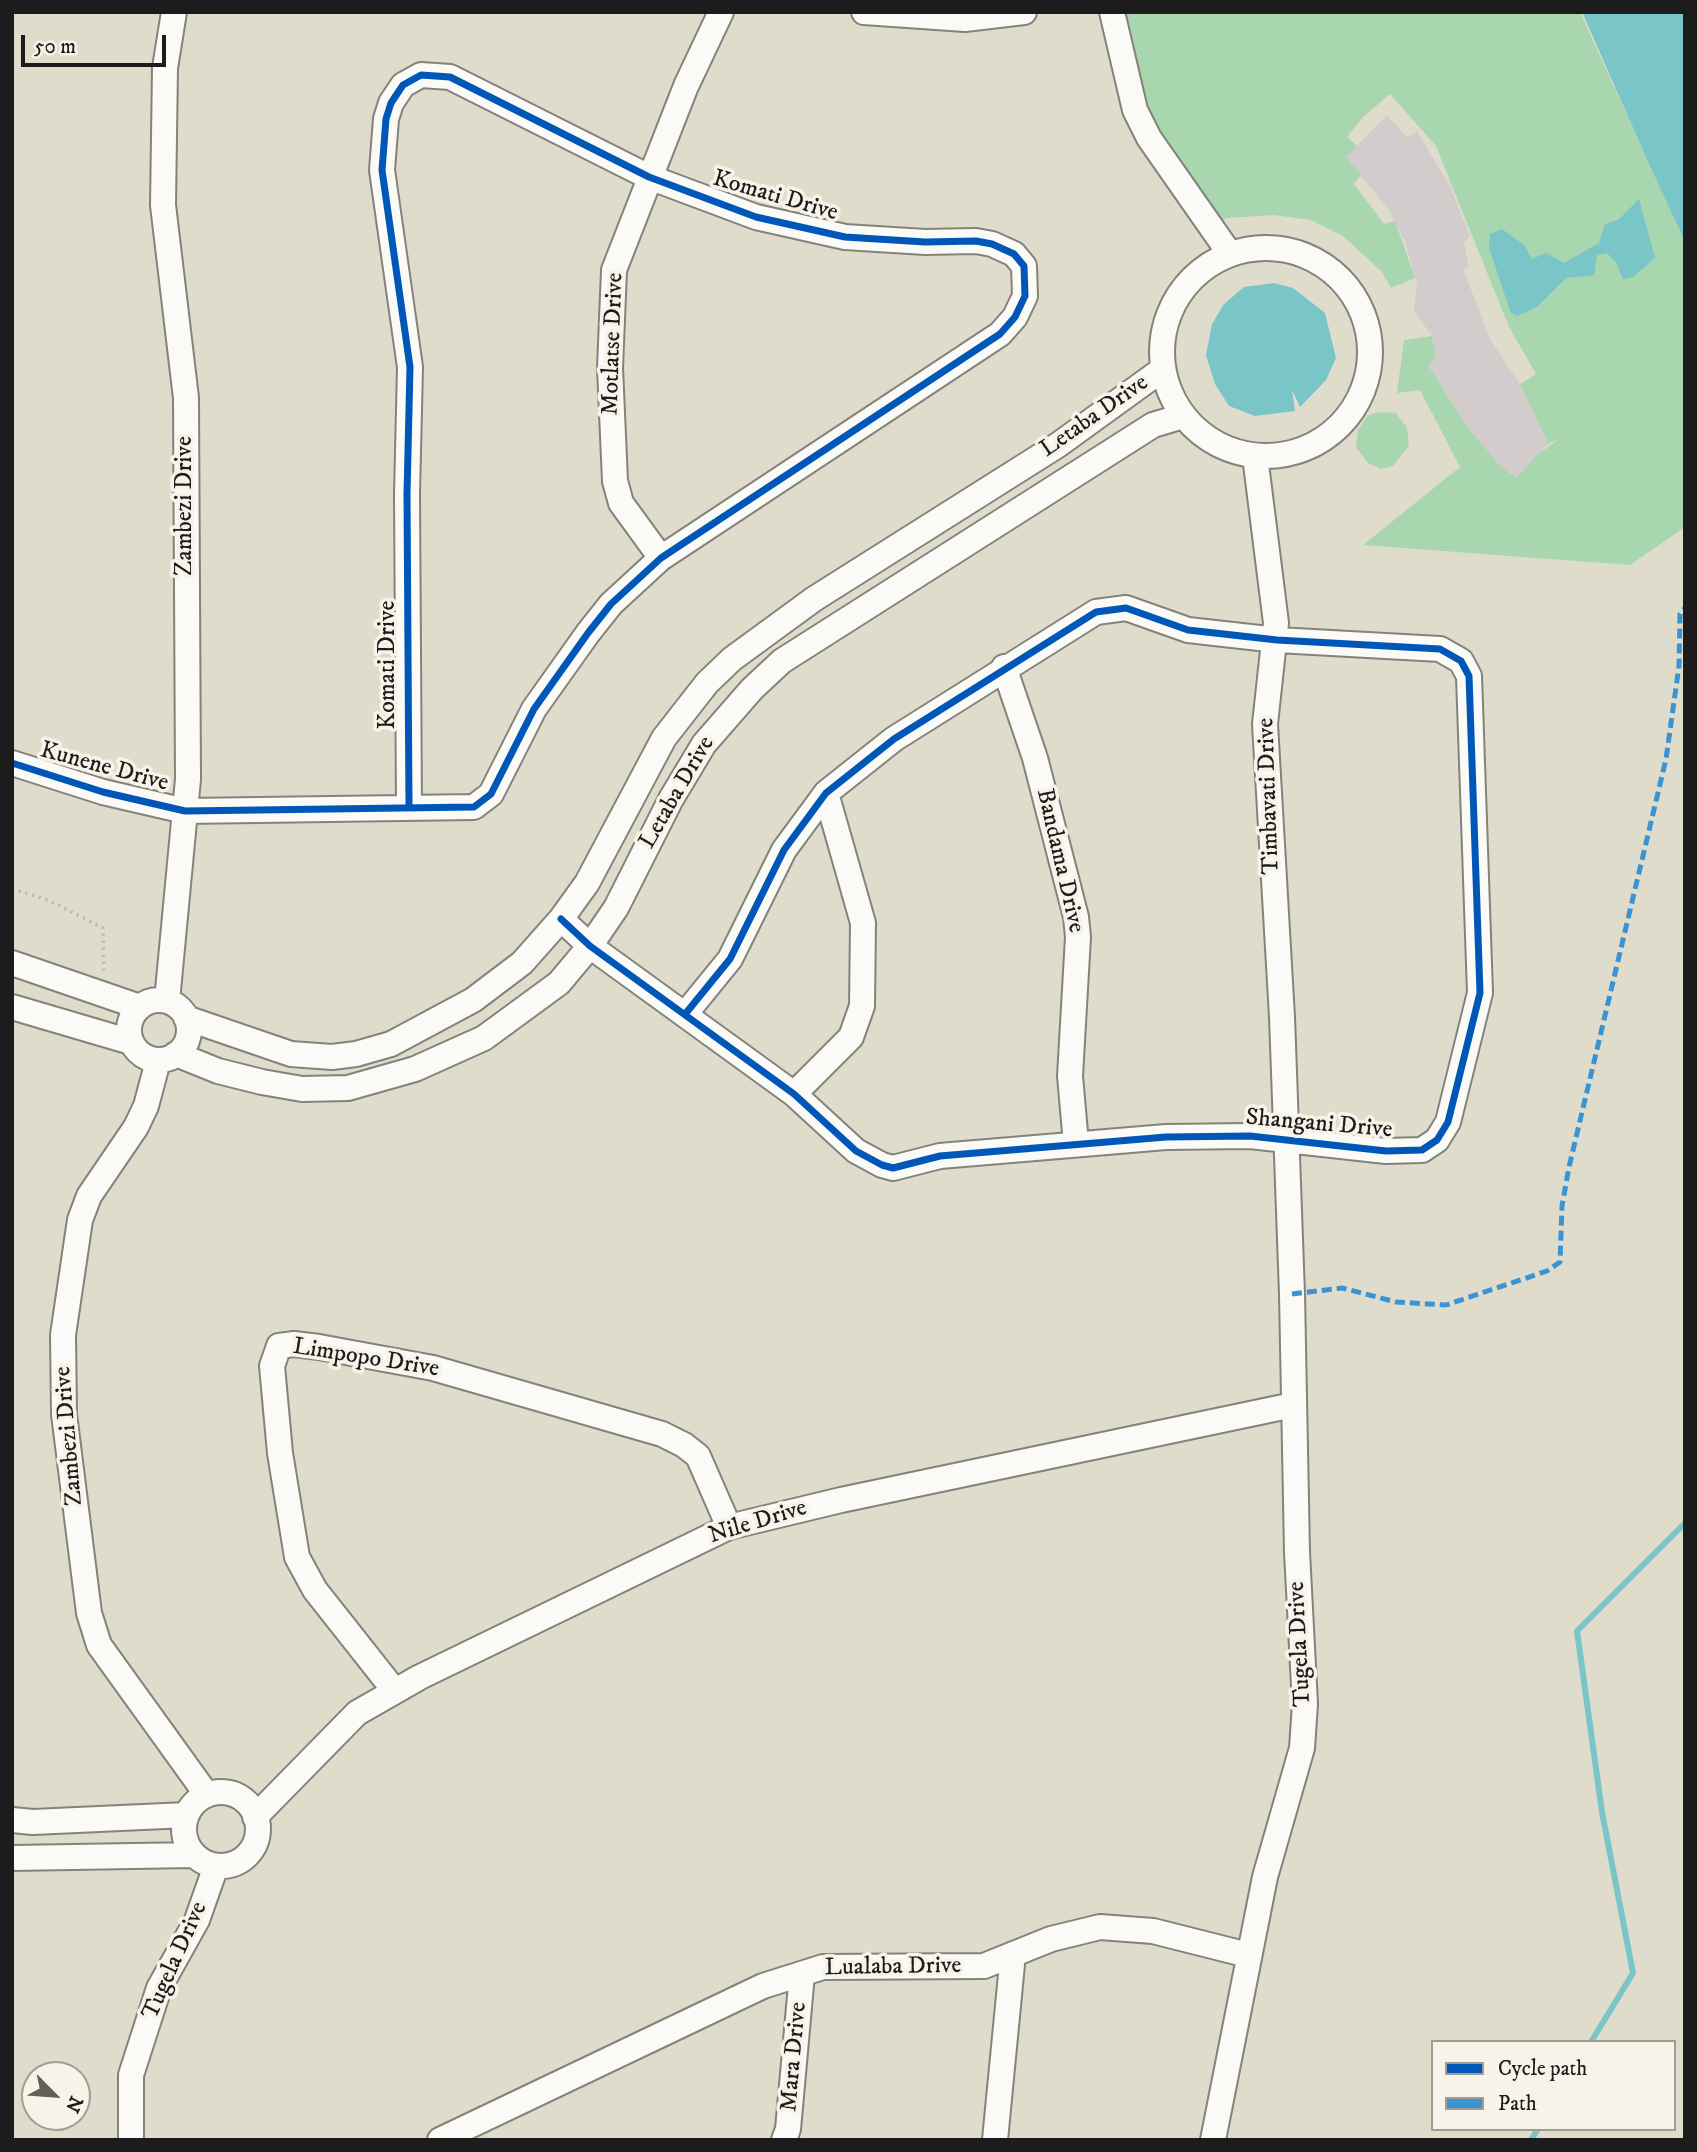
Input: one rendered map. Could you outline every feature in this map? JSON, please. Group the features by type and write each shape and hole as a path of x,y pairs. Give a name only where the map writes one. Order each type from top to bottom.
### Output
{"street":[{"name":"Zambezi Drive","path":"167,1001 185,811 186,398 163,205 162,148 165,68 174,12"},
{"name":"Motlatse Drive","path":"661,558 629,517 617,492 611,414 614,270 649,177 720,12"},
{"path":"864,12 965,19 1024,12"},
{"path":"1112,12 1135,110 1149,138 1230,254"},
{"name":"Komati Drive","path":"185,811 409,807 459,809 474,807 484,801 497,785 534,709 611,604 661,558 1000,334 1020,307 1027,281 1024,266 1014,254 992,244 845,237 756,217 649,177 450,77 432,74 413,78 397,91 391,103 383,136 382,170 410,367 407,494 409,807"},
{"path":"1267,248 1304,255 1336,274 1359,303 1370,339 1368,377 1353,411 1326,438 1292,454 1255,457 1203,436 1183,416 1170,394 1163,369 1162,345 1176,300 1200,273 1230,254 1267,248"},
{"name":"Letaba Drive","path":"186,1018 291,1054 314,1058 356,1054 391,1044 473,1000 522,963 561,919 587,883 664,738 707,683 732,659 814,599 1058,445 1163,369"},
{"name":"Letaba Drive","path":"167,1057 262,1082 302,1089 348,1088 415,1069 484,1038 558,983 590,946 616,908 671,799 704,744 730,712 782,661 911,582 1153,425 1183,416"},
{"name":"Timbavati Drive","path":"1255,457 1277,640 1269,674 1265,724 1286,1138"},
{"path":"686,1013 730,958 784,850 826,793 894,739 1004,667 1076,622 1114,607 1126,608 1188,630 1277,640"},
{"name":"Shangani Drive","path":"561,919 590,946 686,1013 794,1094 856,1151 870,1160 893,1168 940,1156 1166,1137 1286,1138 1397,1152 1422,1150 1431,1146 1443,1133 1453,1106 1480,993 1482,965 1472,701 1465,667 1440,649 1277,640"},
{"name":"Bandama Drive","path":"1004,667 1035,758 1076,917 1078,937 1070,1076 1076,1144"},
{"name":"Kunene Drive","path":"12,763 103,792 185,811"},
{"path":"794,1094 851,1037 862,1006 863,923 826,793"},
{"path":"12,963 140,1007"},
{"path":"69,1023 82,986"},
{"path":"158,1000 175,1005 186,1018 189,1035 182,1050 167,1057 138,1052 131,1042 130,1023 140,1007 158,1000"},
{"path":"12,1007 131,1042"},
{"name":"Zambezi Drive","path":"167,1057 136,1128 89,1196 80,1220 63,1335 64,1414 89,1613 99,1645 207,1795"},
{"name":"Tugela Drive","path":"1213,2140 1265,1877 1304,1735 1286,1138"},
{"name":"Limpopo Drive","path":"394,1690 315,1590 297,1557 280,1453 272,1366 279,1346 294,1344 318,1347 433,1368 662,1434 684,1445 698,1457 729,1527"},
{"name":"Nile Drive","path":"255,1817 341,1727 394,1690 729,1527 816,1505 1293,1405"},
{"path":"12,1858 194,1855 216,1866 240,1861 250,1852 256,1840 255,1817 241,1798 219,1793 207,1795 197,1801 187,1815 184,1832 194,1855"},
{"path":"12,1820 187,1815"},
{"name":"Tugela Drive","path":"131,2140 131,2075 159,1988 197,1920 216,1866"},
{"name":"Lualaba Drive","path":"440,2140 763,1986 832,1967 984,1966 1051,1939 1100,1927 1153,1931 1248,1955"},
{"path":"995,2140 1013,1954"},
{"name":"Mara Drive","path":"784,2140 789,2122 802,1974"}],"path":[{"path":"12,888 48,900 103,928 104,980 111,995"}],"green space":[{"path":"1112,12 1580,12 1685,242 1685,527 1630,565 1363,545 1460,467 1420,390 1397,393 1404,340 1432,336 1436,358 1428,365 1469,429 1510,474 1559,439 1548,444 1520,384 1536,374 1509,327 1436,146 1390,94 1363,117 1347,137 1357,146 1361,175 1354,184 1384,224 1395,221 1415,278 1391,288 1382,272 1343,236 1311,220 1274,215 1227,218 1211,226 1149,138"},
{"path":"1380,412 1396,413 1407,428 1409,446 1393,466 1381,469 1368,463 1356,447 1358,430 1368,415"}],"water":[{"path":"1582,12 1685,12 1685,242 1645,155"},
{"path":"1639,199 1655,258 1633,277 1623,279 1616,262 1607,253 1597,255 1594,275 1566,278 1538,306 1517,316 1511,313 1489,248 1490,234 1502,229 1524,245 1532,259 1546,253 1564,263 1599,243 1605,224 1618,220"},
{"path":"1274,283 1293,288 1325,313 1336,358 1326,380 1300,407 1292,390 1295,411 1255,416 1229,406 1215,384 1206,355 1212,324 1224,304 1244,287"}],"building":[{"path":"1387,115 1408,138 1417,131 1451,188 1470,237 1464,243 1469,267 1463,269 1491,341 1520,384 1548,444 1516,478 1498,464 1464,422 1428,365 1436,358 1432,336 1414,311 1417,285 1405,242 1389,210 1346,157"}],"waterway":[{"path":"1592,2040 1633,1973 1602,1812 1577,1631 1685,1523"},
{"path":"1531,2140 1537,2131"}],"marked path":[{"path":"1292,1294 1342,1288 1396,1302 1446,1305 1547,1271 1560,1262 1562,1206 1569,1167 1666,759 1679,666 1680,614 1685,608"}],"cycle path":[{"path":"12,763 103,792 185,811 474,807 491,794 534,709 588,633 611,604 661,558 1000,334 1015,317 1025,296 1024,266 1014,254 992,244 976,241 925,242 845,237 756,217 649,177 450,77 421,75 403,85 391,103 386,119 382,170 410,367 407,494 409,807"},
{"path":"561,919 590,946 794,1094 856,1151 893,1168 940,1156 1166,1137 1250,1136 1386,1151 1422,1150 1437,1140 1448,1122 1480,993 1469,676 1461,661 1440,649 1277,640 1188,630 1126,608 1096,612 894,739 826,793 784,850 730,959 686,1013"}]}
